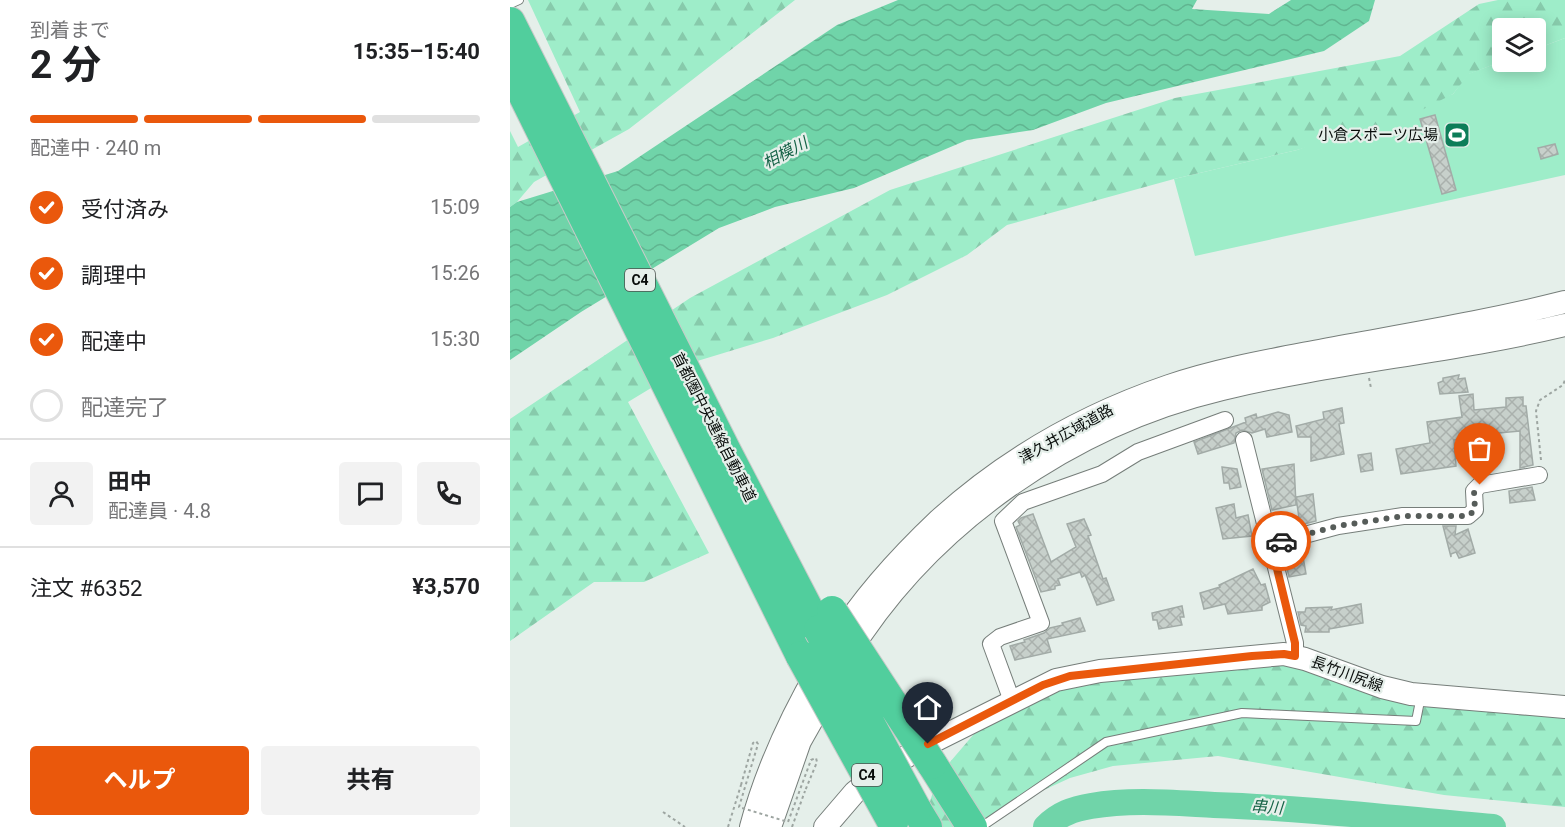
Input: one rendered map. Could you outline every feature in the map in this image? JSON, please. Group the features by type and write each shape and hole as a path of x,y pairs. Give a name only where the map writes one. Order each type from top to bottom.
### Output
{"highway":[{"name":"首都圏中央連絡自動車道","path":"510,22 726,451 766,540 801,656 895,826"},
{"name":"首都圏中央連絡自動車道","path":"510,68 766,540"},
{"path":"766,540 826,620 972,827"},
{"name":"C4","path":"826,620 927,827"}],"main road":[{"name":"津久井広域道路","path":"751,827 772,764 797,707 838,637 864,602 907,552 952,509 1028,452 1085,420 1112,408 1201,376 1565,302"},
{"name":"津久井広域道路","path":"778,820 801,741 849,654 875,616 917,566 954,531 994,497 1046,462 1129,420 1220,390 1283,376 1565,325"},
{"name":"長竹川尻線","path":"825,827 855,792 880,772 922,747 1012,701 1056,680 1080,674 1284,654 1382,687 1421,695 1565,707"}],"street":[{"path":"1012,701 991,644 1000,637 1041,623 1003,521 1023,502 1102,474 1138,452 1225,420"},
{"path":"1244,440 1295,643 1295,656"},
{"path":"1271,544 1338,526 1403,516 1468,516 1475,510 1474,491 1480,485 1539,475"}],"lane":[{"path":"510,4 519,0"},
{"path":"981,827 1106,742 1242,712 1416,721 1421,695"}],"path":[{"path":"1539,475 1542,467 1536,411 1540,400 1563,385 1565,380"},
{"path":"1370,383 1371,388"},
{"path":"728,827 753,743 756,741 758,744 739,807 788,822 811,760 816,758 817,762 792,827"},
{"path":"663,812 685,827"},
{"path":"778,820 782,827"}],"green space":[{"path":"528,0 795,0 629,129 534,182 510,207 510,131 518,147 580,112"},
{"path":"1498,0 1565,0 1565,38 1546,45 1546,18 1492,18 1492,65 1469,74 1453,94 1400,121 1007,225 967,255 887,295 773,338 694,362 628,402 709,553 644,582 594,582 510,641 510,419 690,298 890,190 1175,98 1400,56 1479,4"},
{"name":"小倉スポーツ広場","path":"1565,38 1565,175 1195,256 1174,179 1297,150 1453,94 1468,74 1492,65 1492,72 1546,72 1546,45"},
{"path":"1290,662 1396,698 1565,718 1565,807 1444,795 1218,756 1113,766 1070,778 1007,807 990,827 922,827 938,776 992,713 1080,680"}],"water":[{"name":"相模川","path":"898,0 1197,0 1192,9 1269,14 1291,0 1375,0 1369,21 1324,51 1106,103 1033,130 967,140 854,188 775,207 719,228 581,312 510,360 510,207 517,202 618,171 837,25"}],"building":[{"path":"1435,115 1456,190 1442,194 1420,119"},
{"path":"1555,144 1558,154 1541,159 1538,148"},
{"path":"1459,375 1458,379 1465,378 1468,392 1440,394 1438,383 1443,381 1443,378"},
{"path":"1473,394 1474,410 1506,407 1506,398 1523,397 1533,465 1520,468 1520,431 1477,435 1477,439 1454,440 1456,466 1401,474 1396,449 1430,443 1427,422 1462,417 1459,396"},
{"path":"1342,408 1344,423 1339,424 1344,454 1311,461 1311,437 1298,437 1296,426 1324,419 1323,412"},
{"path":"1278,412 1289,415 1292,432 1267,437 1265,429 1252,433 1242,430 1236,433 1234,443 1198,454 1194,442 1246,422 1245,418 1256,414 1257,418"},
{"path":"1371,453 1373,470 1361,472 1358,455"},
{"path":"1294,464 1296,505 1272,510 1262,469"},
{"path":"1222,467 1237,469 1241,487 1230,489 1229,483 1224,483"},
{"path":"1532,487 1535,500 1510,503 1509,491"},
{"path":"1313,494 1316,521 1300,525 1296,497"},
{"path":"1234,504 1236,518 1248,515 1252,536 1223,539 1216,508"},
{"path":"1033,514 1051,562 1076,547 1067,524 1084,519 1091,535 1088,536 1103,579 1106,578 1114,600 1097,605 1085,575 1082,577 1080,572 1058,579 1060,585 1055,586 1055,589 1041,592 1016,527 1020,525 1018,521 1021,518"},
{"path":"1443,526 1456,526 1455,535 1468,529 1475,553 1459,558 1456,552 1451,554 1451,557"},
{"path":"1302,551 1306,574 1289,577 1284,555"},
{"path":"1253,569 1261,585 1265,584 1270,602 1262,606 1262,610 1228,614 1225,604 1204,609 1200,593 1220,587 1219,585"},
{"path":"1361,604 1363,623 1329,629 1329,632 1305,632 1306,626 1301,625 1298,612 1305,612 1306,608 1332,607 1331,610"},
{"path":"1182,606 1184,617 1180,617 1182,625 1159,629 1157,620 1153,620 1152,613"},
{"path":"1080,618 1085,631 1047,639 1051,652 1015,660 1010,646 1025,642 1024,640 1044,633 1050,628 1063,625 1062,623"}],"waterway":[{"name":"串川","path":"1046,827 1061,815 1078,809 1137,802 1284,809 1493,827"}],"way so far":[{"path":"1281,541 1338,526 1403,516 1468,516 1475,510 1474,491 1480,485"}],"place":[{"name":"小倉スポーツ広場","path":"1457,135"}],"route":[{"path":"928,744 1043,685 1070,676 1273,654 1295,656 1295,643 1271,544 1281,541"}]}
